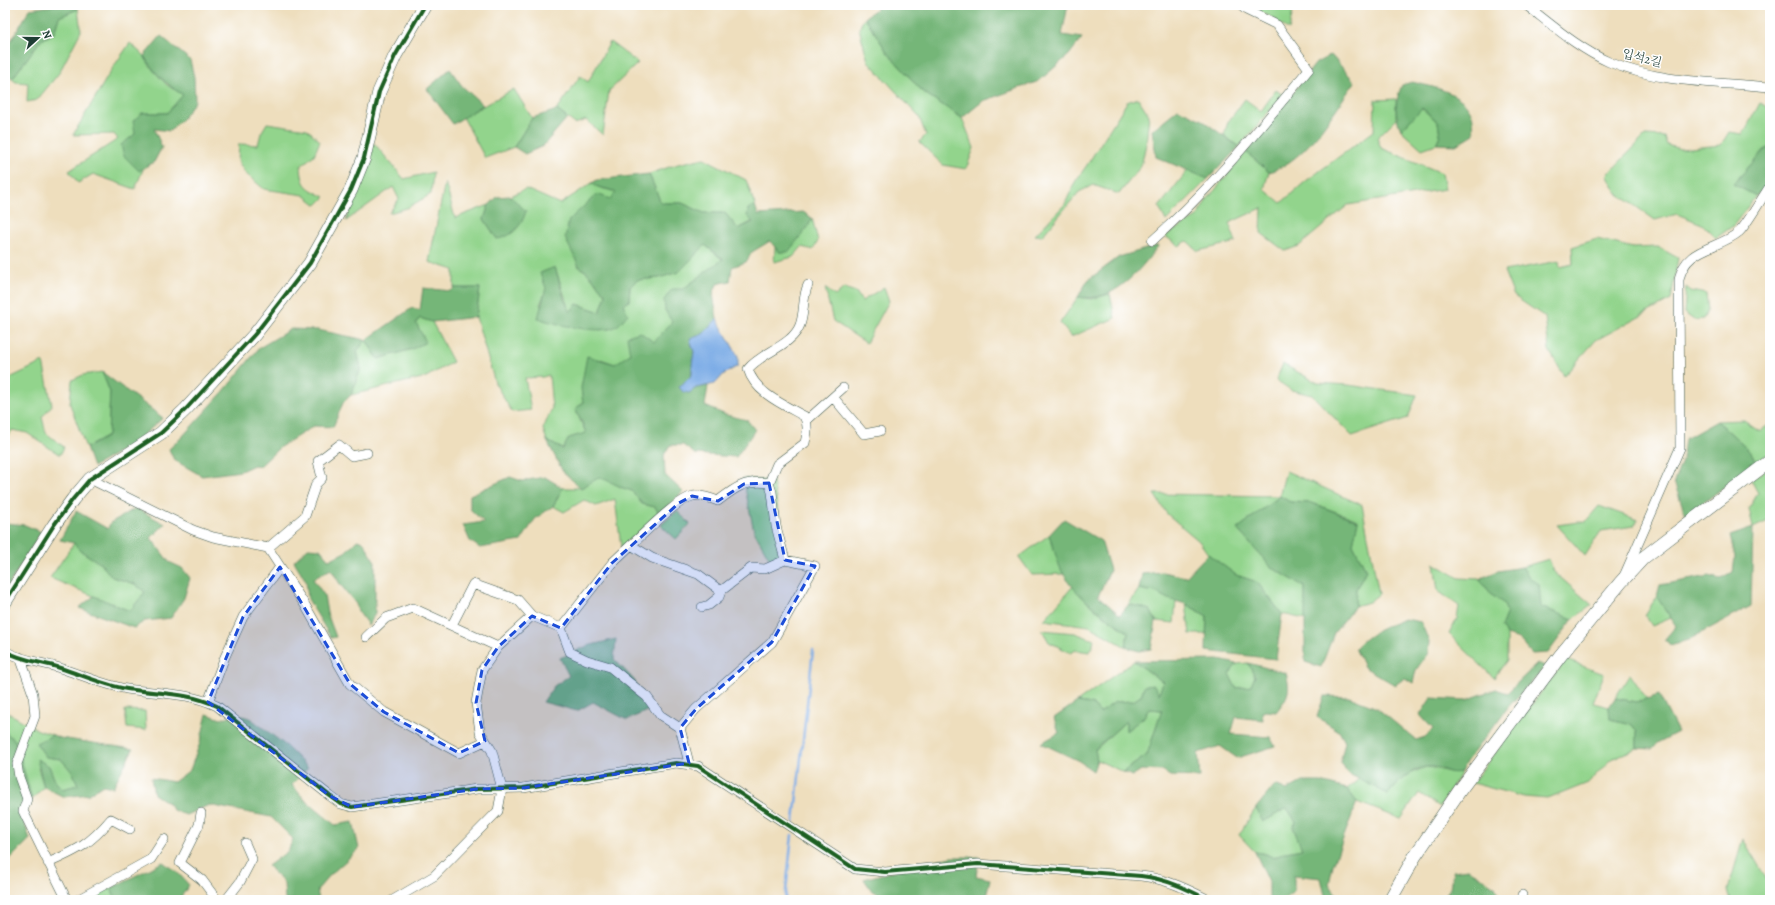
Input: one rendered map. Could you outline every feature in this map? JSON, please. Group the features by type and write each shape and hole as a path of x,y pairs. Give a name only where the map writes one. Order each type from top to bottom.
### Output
{"street":[{"path":"5,602 54,525 90,479 161,433 186,409 255,334 310,263 352,190 364,158 379,92 395,56 425,5"},
{"path":"1152,241 1179,217 1214,181 1309,69 1277,25 1246,10 1240,5"},
{"name":"입석2길","path":"1526,5 1558,30 1608,61 1632,69 1666,77 1770,87"},
{"path":"1620,582 1680,448 1679,280 1681,269 1690,257 1739,232 1770,186"},
{"path":"785,560 776,526 772,492 769,483 777,464 805,443 808,430 804,416 758,387 750,376 748,369 755,362 791,338 800,324 804,293 808,285"},
{"path":"806,420 843,388"},
{"path":"832,397 864,434 880,431"},
{"path":"268,548 305,516 316,484 322,478 318,460 340,446 352,456 367,453"},
{"path":"1390,900 1415,856 1460,790 1560,656 1620,582 1643,558 1770,461"},
{"path":"90,479 193,530 213,537 268,548 305,605 350,684 366,699 384,712 459,753 485,741"},
{"path":"561,628 612,563 679,502 692,496 702,496 718,501 734,489 744,484 753,481 769,483"},
{"path":"631,545 652,558 698,574 721,591"},
{"path":"680,728 696,709 772,642 815,566 785,560 765,569 751,568 721,591 719,598 702,607"},
{"path":"208,702 224,659 243,617 280,567"},
{"path":"452,625 473,584 518,600 532,616 561,628 570,652 587,660 610,667 647,697 660,715 680,728 689,764"},
{"path":"366,636 386,618 413,608 498,647"},
{"path":"393,900 434,876 480,831 498,811 502,789 492,751 480,732 476,703 482,670 498,647 532,616"},
{"path":"5,651 20,657 126,689 191,696 208,702 216,706 330,796 341,804 352,808 477,789 523,788 676,763 689,764 698,766 856,869 885,872 978,864 1142,876 1159,878 1176,884 1209,900"},
{"path":"20,657 33,694 35,716 17,764 19,777 27,799 23,811 67,900"},
{"path":"202,813 199,825 180,863 202,880 217,900"},
{"path":"48,863 80,849 99,833 111,819 130,829"},
{"path":"77,900 151,859 164,838"},
{"path":"226,900 240,882 252,858 245,843"}],"highlighted area":[{"path":"769,483 785,560 815,566 772,642 696,709 680,728 689,763 523,788 477,789 352,807 330,796 208,702 243,617 280,567 350,684 384,712 459,753 485,741 476,703 482,670 498,647 532,616 561,628 612,563 679,503 692,496 718,501 744,484"}],"green space":[{"path":"57,5 81,5 78,9 59,17 54,33 40,41 12,79 5,73 5,51 30,9"},
{"path":"882,5 1068,5 1062,35 1082,38 1069,55 1039,81 983,101 962,118 923,92 887,52 865,17"},
{"path":"1244,5 1294,5 1289,30 1269,16"},
{"path":"78,9 81,31 59,73 37,100 27,102 28,83 16,82 12,79 40,41 54,33 59,17"},
{"path":"865,17 887,52 923,92 962,118 974,148 966,169 943,165 919,142 926,135 919,117 868,61 859,28"},
{"path":"161,36 190,60 194,77 195,101 183,118 170,131 154,129 162,147 154,162 139,171 124,156 121,145 135,134 133,121 142,113 167,113 183,95 161,78 144,56"},
{"path":"610,42 638,63 609,91 603,135 586,120 575,124 557,110 580,76 588,82"},
{"path":"130,43 144,56 153,70 167,85 183,95 167,113 142,113 135,134 138,170 144,167 135,189 93,174 78,183 69,171 118,139 114,134 73,135 112,69"},
{"path":"1331,55 1355,82 1328,121 1307,146 1296,157 1283,166 1269,172 1246,152 1316,63"},
{"path":"450,69 462,86 483,105 453,124 427,89"},
{"path":"1412,82 1447,92 1462,101 1468,107 1472,115 1474,134 1456,145 1436,144 1440,135 1438,122 1422,108 1401,130 1396,113 1398,97 1402,85"},
{"path":"514,89 532,118 514,147 485,158 463,117"},
{"path":"1276,90 1283,95 1239,147 1224,135 1228,122 1245,99 1261,111"},
{"path":"1138,98 1149,115 1146,144 1141,166 1119,194 1093,185 1079,192 1042,236 1035,235 1065,204 1075,182 1127,102"},
{"path":"1396,99 1396,119 1377,138 1381,148 1442,173 1445,189 1348,205 1299,246 1285,251 1261,233 1262,208 1229,223 1236,242 1198,251 1187,241 1179,246 1165,236 1197,217 1206,201 1246,152 1269,172 1264,189 1281,203 1306,181 1374,131 1375,100"},
{"path":"1760,103 1770,108 1770,144 1733,184 1756,196 1733,226 1716,238 1702,224 1677,214 1655,220 1617,193 1607,175 1645,136 1664,137 1667,145 1680,149 1721,145 1729,132 1743,134"},
{"path":"1421,108 1438,122 1440,135 1436,144 1422,149 1401,130"},
{"path":"1178,109 1202,120 1239,147 1208,179 1156,157 1152,130"},
{"path":"557,110 567,118 543,146 525,154 514,147 532,118"},
{"path":"267,123 307,129 320,141 314,155 301,166 304,183 310,189 325,197 317,205 304,195 264,189 245,173 238,161 239,144 258,145 261,133"},
{"path":"374,143 404,179 433,172 431,194 407,208 389,213 399,199 393,187 346,221"},
{"path":"1770,144 1770,184 1756,196 1733,184"},
{"path":"704,158 746,180 755,205 748,209 753,221 738,229 725,213 704,213 682,203 661,203 649,174 678,164"},
{"path":"1188,170 1208,179 1166,221 1159,207"},
{"path":"649,174 661,203 682,203 704,213 725,213 738,229 753,222 747,216 748,209 755,205 758,215 803,212 812,218 808,227 788,252 779,252 770,241 752,252 746,262 732,267 730,281 717,284 713,294 717,319 703,334 690,339 694,352 689,393 696,388 708,386 705,406 726,415 747,420 755,430 736,457 695,454 683,445 670,445 664,455 665,475 683,492 660,515 655,507 642,504 632,491 600,477 581,488 563,472 547,441 563,449 569,438 586,433 575,409 583,403 581,388 587,356 615,364 630,354 627,336 640,332 654,342 672,322 665,310 664,300 672,289 683,289 723,259 705,245 679,272 659,278 637,280 630,287 629,301 623,304 628,314 615,327 599,330 576,328 538,318 546,288 540,273 555,267 564,298 570,312 577,304 600,312 606,295 589,274 579,266 565,238 569,220 597,194 610,199 616,193 598,187 592,183 597,180"},
{"path":"445,182 455,218 489,205 484,219 497,239 525,211 510,196 526,189 560,204 592,183 598,187 616,193 610,199 578,266 589,274 606,295 600,312 577,304 570,312 555,267 540,305 601,330 623,304 629,301 630,287 637,280 659,278 678,272 705,245 723,260 683,289 665,310 673,322 654,342 615,364 601,359 590,369 582,383 583,403 575,409 586,433 569,438 563,449 547,441 543,429 552,408 549,375 543,377 525,378 531,410 512,412 495,383 476,317 480,288 454,288 454,270 429,262"},
{"path":"510,196 526,211 516,230 507,236 497,239 484,219 489,205 497,197"},
{"path":"812,218 818,241 813,250 802,247 793,257 774,262 775,247 779,252 788,251 808,227"},
{"path":"1597,239 1633,248 1658,247 1678,258 1671,300 1596,340 1564,376 1549,350 1545,317 1514,296 1504,271 1559,261 1560,267 1573,264 1572,247"},
{"path":"1159,245 1134,275 1114,290 1091,298 1078,297 1088,280 1119,257"},
{"path":"884,287 889,301 866,343 833,321 825,288 835,296 844,288 856,292 862,301"},
{"path":"1686,287 1691,291 1706,294 1708,310 1703,319 1694,320 1684,313"},
{"path":"423,288 451,291 454,288 480,288 476,317 432,322 420,318 416,323 426,342 412,349 378,359 366,340 412,308 420,310"},
{"path":"1110,294 1115,318 1071,337 1060,323 1078,297 1091,299"},
{"path":"420,318 432,322 453,362 426,377 351,395 361,368 357,351 366,340 378,359 412,349 425,342 416,323"},
{"path":"291,329 318,330 366,340 357,351 361,368 351,395 343,403 333,427 314,426 280,447 260,466 254,465 241,471 202,476 174,460 169,449 224,391 259,348"},
{"path":"43,362 52,405 42,417 46,433 64,447 60,455 27,433 12,430 5,442 5,376 10,378"},
{"path":"1283,364 1318,383 1348,385 1417,395 1408,418 1352,436 1312,395 1291,390 1276,380"},
{"path":"102,372 110,392 108,436 86,448 70,404 72,380 83,375"},
{"path":"102,372 163,418 134,443 93,467 86,448 108,436 110,392"},
{"path":"1744,420 1760,431 1770,424 1770,453 1757,462 1745,446 1717,421"},
{"path":"1717,421 1745,446 1757,462 1686,516 1674,482 1682,461 1685,439"},
{"path":"1770,466 1770,520 1753,528 1749,508 1758,493 1751,480"},
{"path":"1286,471 1362,505 1379,594 1369,602 1355,606 1356,589 1366,570 1353,544 1358,520 1312,503 1290,502 1280,496 1237,529 1271,567 1305,587 1305,601 1309,620 1282,614 1257,582 1236,575 1208,554 1199,541 1167,514 1154,494 1279,496"},
{"path":"600,476 632,491 642,504 655,507 660,515 621,547 615,499 596,506 584,500 564,512 553,506 563,488 581,488"},
{"path":"510,477 522,481 545,477 563,488 553,506 535,519 521,541 480,548 470,541 463,525 484,522 470,509 470,495"},
{"path":"743,478 773,481 785,551 771,561 754,531"},
{"path":"1280,496 1290,502 1312,503 1358,521 1353,544 1366,570 1356,589 1355,606 1334,633 1321,667 1305,662 1305,587 1271,567 1237,529"},
{"path":"1599,506 1638,520 1634,526 1601,531 1585,556 1557,525 1586,521"},
{"path":"136,508 165,524 151,538 169,562 182,568 190,578 184,598 171,618 145,621 134,628 79,608 94,596 130,611 145,592 135,584 112,577 101,564 81,551 74,543 60,540 76,511 108,529 110,523"},
{"path":"677,511 690,524 676,539 661,525"},
{"path":"1064,519 1101,541 1110,570 1098,596 1120,615 1129,604 1150,610 1156,621 1151,649 1139,651 1126,647 1128,632 1085,600 1070,584 1059,566 1049,535"},
{"path":"5,523 25,525 41,532 5,591"},
{"path":"1753,528 1751,606 1688,640 1670,645 1665,639 1676,626 1657,596 1660,585 1709,576 1720,579 1733,572 1735,557 1730,536"},
{"path":"1049,535 1063,574 1032,575 1019,557"},
{"path":"357,540 364,542 375,562 375,614 368,625 358,611 356,604 340,584 331,569 313,579 324,595 327,613 336,637 331,638 308,599 306,581 294,561 308,548 320,549 329,560 345,552"},
{"path":"74,543 81,551 101,564 112,577 135,584 145,592 130,611 50,578"},
{"path":"1208,554 1236,575 1257,582 1282,614 1276,659 1206,651 1207,616 1186,604 1168,599 1155,592 1139,589 1142,574 1162,572 1186,577"},
{"path":"1549,559 1554,572 1592,605 1573,619 1540,607 1539,584 1530,579 1522,567"},
{"path":"1434,563 1459,578 1479,579 1494,597 1503,602 1507,612 1501,627 1507,635 1507,660 1494,678 1449,634 1457,619 1459,606 1438,591"},
{"path":"1522,567 1530,578 1539,584 1541,607 1573,619 1548,653 1532,654 1519,639 1507,635 1501,627 1507,612 1503,603 1494,597 1479,579 1498,571"},
{"path":"1073,586 1091,606 1128,632 1126,647 1089,626 1044,620"},
{"path":"1139,589 1155,592 1176,601 1174,623 1156,621 1150,610 1129,604"},
{"path":"1657,596 1671,618 1652,626 1645,615"},
{"path":"1186,604 1207,616 1206,634 1190,634"},
{"path":"1405,619 1421,622 1429,642 1428,653 1416,670 1413,683 1405,678 1395,685 1364,667 1355,648 1378,630"},
{"path":"1042,630 1075,633 1094,640 1090,652 1076,650 1071,653 1049,642"},
{"path":"616,639 614,659 634,680 649,710 627,720 593,702 577,711 543,702 554,686 569,676 560,658 587,646"},
{"path":"1219,660 1237,664 1229,674 1236,688 1251,686 1255,676 1248,663 1286,673 1288,690 1286,698 1276,712 1262,712 1263,720 1236,717 1231,734 1270,737 1275,746 1237,758 1220,746 1198,753 1200,777 1170,776 1162,771 1141,770 1132,776 1123,772 1147,755 1162,710 1149,709 1143,718 1126,731 1126,721 1095,749 1097,760 1093,771 1079,761 1041,743 1059,733 1054,718 1077,702 1092,704 1100,713 1115,702 1133,701 1141,696 1144,686 1154,685 1159,694 1163,682 1134,661"},
{"path":"1566,660 1604,674 1593,703 1609,707 1610,719 1631,724 1637,731 1637,748 1611,759 1588,783 1548,799 1524,797 1472,783"},
{"path":"1134,661 1163,682 1159,694 1144,686 1141,696 1133,701 1115,702 1100,713 1092,704 1077,702"},
{"path":"1248,663 1255,676 1251,686 1236,688 1229,674 1237,664"},
{"path":"1537,664 1546,666 1509,706 1466,762 1461,772 1457,773 1430,767 1416,770 1398,783 1388,794 1349,774 1340,763 1345,742 1339,731 1317,717 1324,696 1349,697 1377,708 1416,740 1425,737 1433,729 1420,715 1431,698 1466,700 1496,689 1507,693"},
{"path":"1630,674 1647,699 1637,702 1615,698"},
{"path":"1659,695 1678,732 1657,743 1652,749 1637,748 1637,731 1631,724 1610,719 1609,707 1615,698 1637,702"},
{"path":"1149,709 1162,710 1147,755 1123,772 1097,760 1095,750 1126,721 1126,730 1143,718"},
{"path":"125,710 145,711 146,730 127,728"},
{"path":"5,711 38,730 53,735 37,743 46,757 61,759 73,773 78,785 62,789 55,781 49,766 38,768 44,787 32,799 15,740 5,732"},
{"path":"207,714 221,719 235,714 250,718 284,744 308,768 292,785 306,801 335,825 353,822 359,849 331,874 317,890 319,900 285,900 284,883 268,866 288,851 293,839 271,817 209,805 186,815 173,810 168,803 154,794 151,778 174,782 190,770 200,743"},
{"path":"5,732 15,740 32,799 20,811 30,839 5,864"},
{"path":"53,735 60,738 133,749 113,787 103,785 89,794 64,797 44,787 37,759 49,766 55,781 62,789 78,785 73,773 61,759 46,757 36,743"},
{"path":"1426,767 1452,772 1461,772 1440,807 1419,793 1401,819 1357,802 1347,789 1359,779 1388,794 1404,776"},
{"path":"1302,782 1321,782 1347,789 1357,802 1333,865 1329,884 1337,895 1337,900 1326,900 1321,878 1294,875 1294,891 1283,900 1269,898 1269,882 1255,852 1266,854 1274,858 1286,852 1302,849 1293,827 1296,822 1287,808 1263,822 1256,808 1275,785 1287,790"},
{"path":"1256,808 1263,822 1287,808 1296,822 1293,827 1302,849 1286,852 1274,858 1266,854 1255,852 1239,835"},
{"path":"1743,839 1770,885 1770,900 1731,900 1728,890"},
{"path":"952,857 979,857 976,876 990,879 985,900 894,900 872,891 864,879 930,861"},
{"path":"163,862 178,873 189,885 179,900 116,900 111,888"},
{"path":"1468,869 1495,886 1500,900 1443,900 1450,888 1453,871"},
{"path":"111,888 116,900 85,900"}],"water":[{"path":"717,319 738,356 738,366 724,374 715,384 696,388 689,393 683,392 679,387 692,375 694,352 690,339 703,334"}],"waterway":[{"path":"794,821 813,650"},
{"path":"785,900 792,835"}],"cycle path":[{"path":"5,602 54,525 90,479 161,433 186,409 255,334 310,263 351,190 364,158 379,92 395,56 425,5"},
{"path":"5,651 18,657 60,668 118,687 139,691 173,694 206,701 217,706 341,804 352,807 477,789 523,788 676,763 698,766 855,869 885,872 978,864 1141,876 1168,882 1185,888 1209,900"}]}
